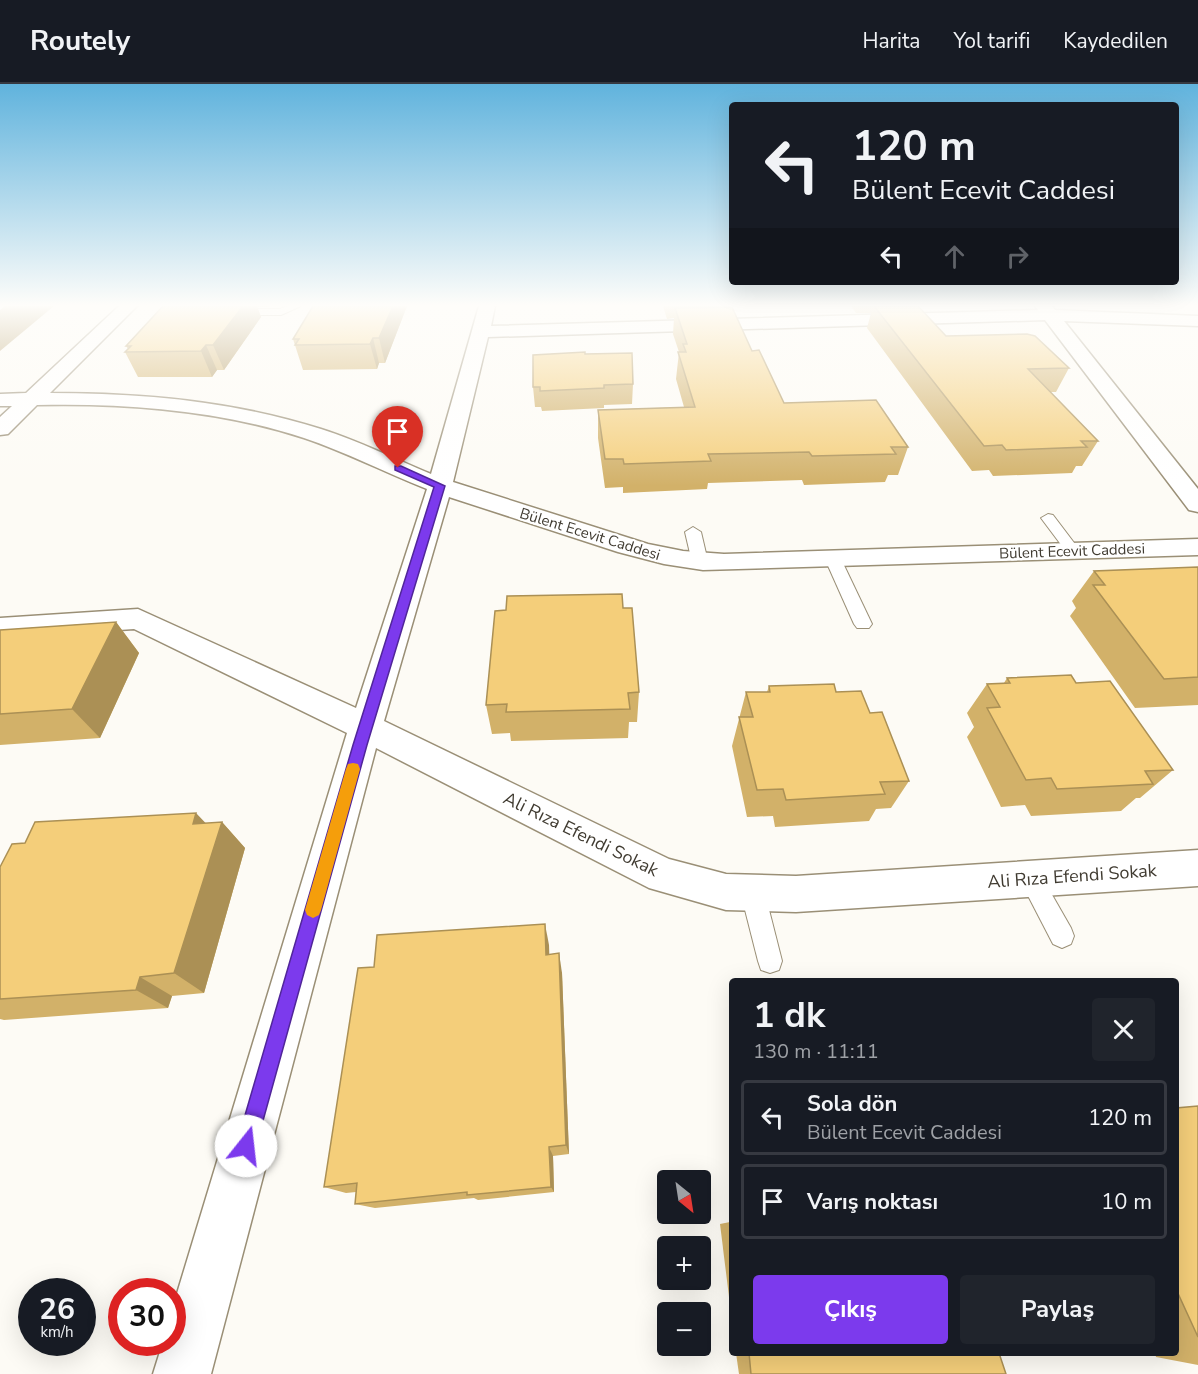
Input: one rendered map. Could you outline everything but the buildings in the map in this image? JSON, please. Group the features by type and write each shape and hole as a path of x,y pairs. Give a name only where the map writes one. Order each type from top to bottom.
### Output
{"street":[{"path":"0,429 66,366"},
{"path":"182,1374 365,727 440,486 472,366"},
{"path":"1090,366 1198,505"},
{"name":"Bülent Ecevit Caddesi","path":"0,400 128,400 180,404 228,412 316,435 440,486 642,552 700,562 1198,547"},
{"name":"Ali Rıza Efendi Sokak","path":"0,628 138,619 365,727 663,875 715,890 753,894 796,894 1198,868"}],"lane":[{"path":"1048,518 1073,551"},
{"path":"693,531 700,562"},
{"path":"833,559 863,624"},
{"path":"1031,879 1062,936"},
{"path":"753,894 770,961"}],"slow traffic":[{"path":"313,910 353,769"}],"route":[{"path":"246,1146 360,745 440,486 398,468"}]}
